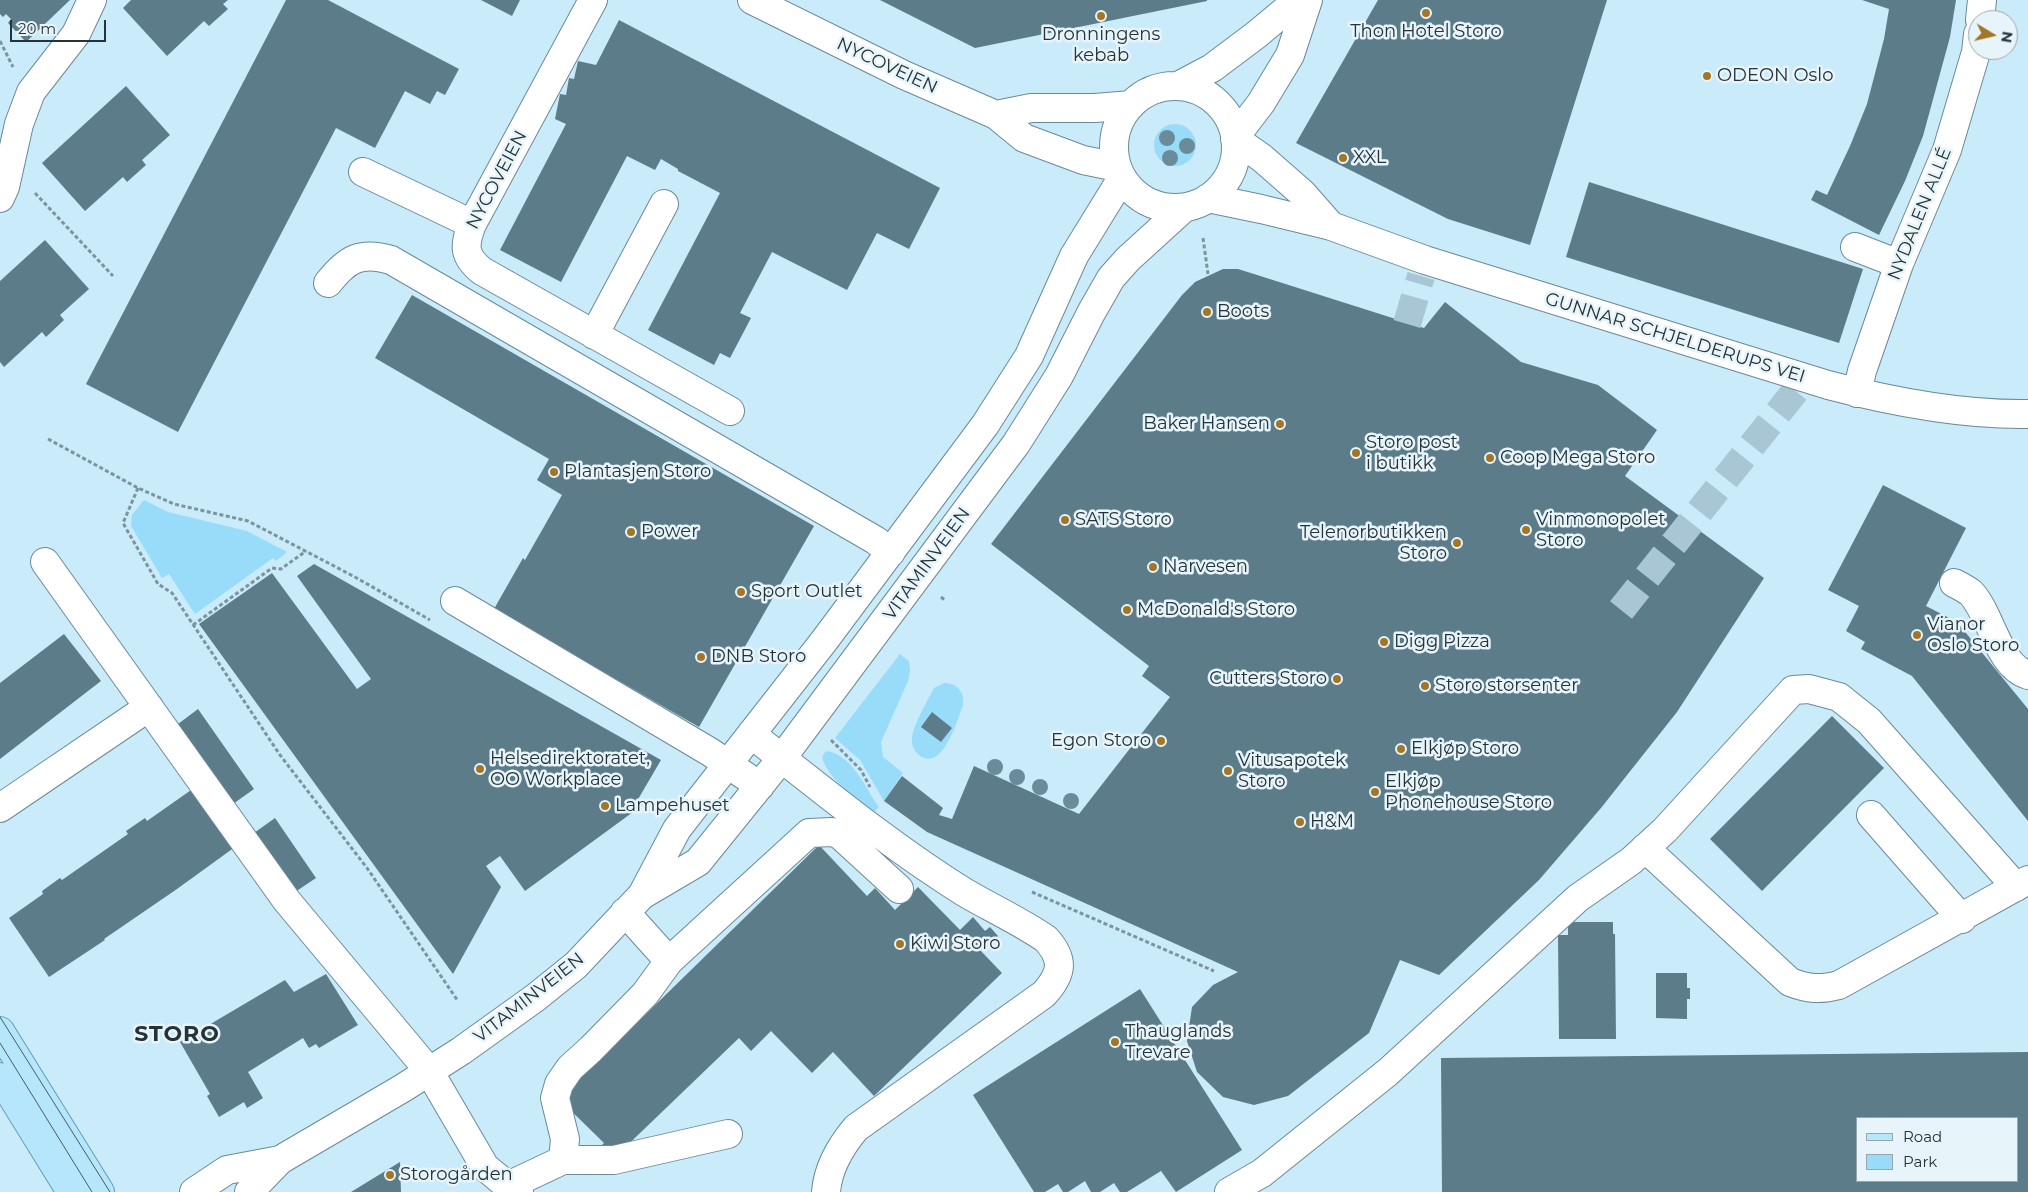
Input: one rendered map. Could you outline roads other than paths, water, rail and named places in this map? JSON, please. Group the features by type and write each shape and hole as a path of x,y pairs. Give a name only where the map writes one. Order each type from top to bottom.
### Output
{"main road":[{"path":"0,1031 100,1192"},
{"path":"0,1077 72,1192"}],"street":[{"path":"0,198 5,188 19,124 30,92 76,34 92,0"},
{"name":"NYCOVEIEN","path":"593,0 472,224 466,242 471,262 482,271 730,412"},
{"name":"NYCOVEIEN","path":"752,0 904,75 996,115 1024,138 1120,172"},
{"path":"1178,86 1192,89 1216,102 1231,124 1235,138 1235,150 1230,173 1217,191 1196,203 1169,208 1155,205 1131,190 1120,172 1114,154 1117,128 1123,115 1131,105 1153,90 1178,86 1212,68 1298,0"},
{"path":"1235,138 1261,103 1290,55 1308,0"},
{"name":"NYDALEN ALLÉ","path":"1857,393 1862,371 1899,264 1947,150 1974,60"},
{"path":"996,115 1032,108 1095,108 1131,105"},
{"name":"GUNNAR SCHJELDERUPS VEI","path":"1235,138 1262,158 1302,193 1331,226"},
{"path":"363,172 472,224"},
{"name":"VITAMINVEIEN","path":"634,904 677,829 959,462 1006,393 1028,356 1074,256 1120,172"},
{"name":"GUNNAR SCHJELDERUPS VEI","path":"1196,203 1331,226 1423,268 1857,393 1893,401 1964,410 2028,421"},
{"name":"VITAMINVEIEN","path":"249,1192 280,1160 344,1124 461,1051 556,982 576,965 634,904 698,862 782,758 1016,444 1060,376 1091,313 1111,278 1128,259 1196,203"},
{"path":"594,335 664,204"},
{"path":"1855,247 1899,264"},
{"path":"328,283 340,268 354,259 366,255 391,260 875,540 891,552"},
{"path":"45,562 287,901 429,1071 485,1167 514,1189 563,1160 614,1160 728,1134"},
{"path":"1954,583 1971,594 2005,655 2015,667 2028,675"},
{"path":"455,601 728,763 760,786"},
{"path":"1230,1192 1262,1173 1388,1072 1578,898 1631,861 1645,848 1666,830 1793,690 1809,689 1839,697 1869,720 2022,884 1962,919 1839,985 1821,990 1805,988 1790,982 1645,848"},
{"path":"0,808 149,707"},
{"path":"751,734 926,866 965,892 1046,939 1055,948 1059,961 1059,973 1054,983 1044,994 856,1128 842,1144 832,1164 826,1192"},
{"path":"1872,815 1962,919"},
{"path":"563,1160 566,1139 555,1098 558,1084 570,1068 645,994 669,961 809,833 832,832 840,835 899,889"},
{"path":"634,904 669,961"},
{"name":"VITAMINVEIEN","path":"194,1192 228,1170 280,1160"}],"tunnel":[{"path":"1407,324 1421,276"},
{"path":"1621,610 1805,379"}],"tram line":[{"path":"0,1017 110,1192"},
{"path":"0,1043 92,1192"}],"place":[{"name":"Thon Hotel Storo","path":"1426,13"},
{"name":"Dronningens kebab","path":"1101,16"},
{"name":"ODEON Oslo","path":"1707,76"},
{"name":"XXL","path":"1343,158"},
{"name":"Boots","path":"1207,312"},
{"name":"Baker Hansen","path":"1280,424"},
{"name":"Storo post i butikk","path":"1356,453"},
{"name":"Coop Mega Storo","path":"1490,458"},
{"name":"Plantasjen Storo","path":"554,472"},
{"name":"SATS Storo","path":"1065,520"},
{"name":"Vinmonopolet Storo","path":"1526,530"},
{"name":"Power","path":"631,532"},
{"name":"Telenorbutikken Storo","path":"1457,543"},
{"name":"Narvesen","path":"1153,567"},
{"name":"Sport Outlet","path":"741,592"},
{"name":"McDonald's Storo","path":"1127,610"},
{"name":"Vianor Oslo Storo","path":"1917,635"},
{"name":"Digg Pizza","path":"1384,642"},
{"name":"DNB Storo","path":"701,657"},
{"name":"Cutters Storo","path":"1337,679"},
{"name":"Storo storsenter","path":"1425,686"},
{"name":"Egon Storo","path":"1161,741"},
{"name":"Elkjøp Storo","path":"1401,749"},
{"name":"Helsedirektoratet, OO Workplace","path":"480,769"},
{"name":"Vitusapotek Storo","path":"1228,771"},
{"name":"Elkjøp Phonehouse Storo","path":"1375,792"},
{"name":"Lampehuset","path":"605,806"},
{"name":"H&M","path":"1300,822"},
{"name":"Kiwi Storo","path":"900,944"},
{"name":"Thauglands Trevare","path":"1115,1042"},
{"name":"Storogården","path":"390,1175"}],"district":[{"name":"STORO","path":"177,1035"}]}
